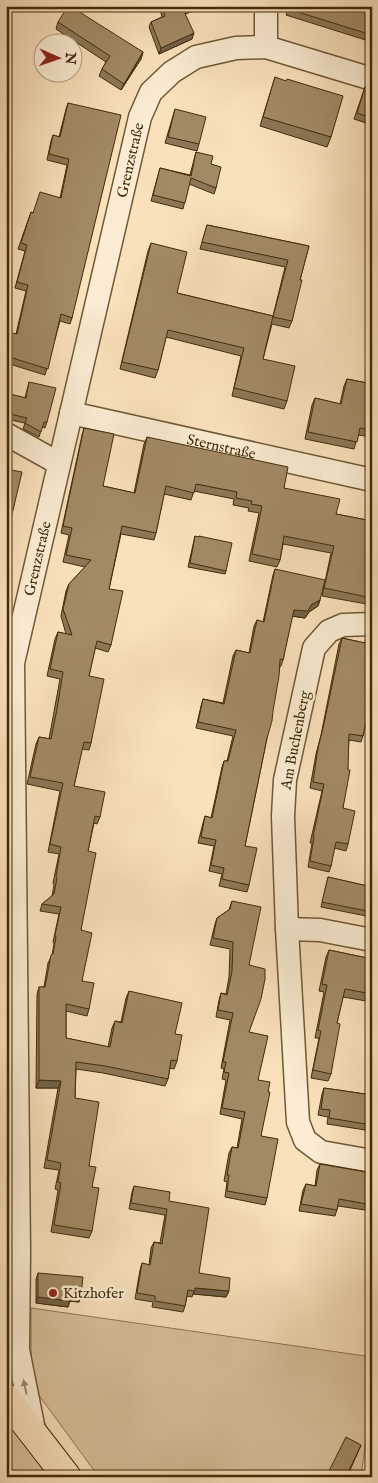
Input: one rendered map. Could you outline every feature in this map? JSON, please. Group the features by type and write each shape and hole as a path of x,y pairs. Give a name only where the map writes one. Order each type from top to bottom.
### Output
{"main road":[{"path":"6,1398 67,1477"}],"street":[{"path":"266,6 266,47"},
{"name":"Grenzstraße","path":"36,1435 18,1350 12,1311 10,1269 10,662 71,413 140,117 151,92 172,72 196,57 236,48 266,47 372,79"},
{"name":"Sternstraße","path":"71,413 372,480"},
{"path":"6,434 58,463"},
{"name":"Am Buchenberg","path":"372,624 343,625 329,631 314,648 285,780 283,816 287,929 298,1122 305,1140 321,1152 372,1162"},
{"path":"287,929 320,930 372,940"}],"shaded area":[{"path":"31,1308 372,1357 372,1396 361,1477 99,1477 35,1390 31,1352"},
{"path":"6,1417 27,1439 45,1474 40,1477 6,1477"}],"building":[{"path":"68,6 70,6 143,52 124,84 102,69 110,56 82,38 82,32 73,32 58,22"},
{"path":"162,6 193,6 183,9 194,33 161,48 151,22 165,16"},
{"path":"289,6 372,6 372,35 288,9"},
{"path":"275,77 343,96 331,137 263,117"},
{"path":"365,87 372,89 372,118 357,113"},
{"path":"68,103 121,115 72,318 61,314 48,369 6,356 6,336 7,332 17,334 28,285 17,282 27,245 21,243 31,212 33,213 40,192 61,198 69,159 49,154 53,135 60,137"},
{"path":"175,109 206,117 199,144 168,137"},
{"path":"196,152 213,156 211,164 221,167 216,188 191,178 185,203 153,195 160,168 191,176"},
{"path":"207,225 309,246 292,321 273,317 288,260 202,242"},
{"path":"151,243 187,252 177,293 273,316 263,359 295,366 287,401 234,388 244,348 168,330 158,370 122,362"},
{"path":"347,379 372,384 372,430 360,428 357,442 308,432 315,398 341,404"},
{"path":"29,382 56,388 47,422 44,422 41,432 25,423 27,418 6,413 6,393 26,398"},
{"path":"84,428 114,434 103,486 135,493 147,437 288,467 284,488 340,499 336,514 372,521 372,598 324,588 334,546 284,536 280,560 252,554 262,506 251,504 252,501 236,498 237,492 196,484 194,493 166,486 156,533 122,526 109,589 123,591 111,645 97,641 89,676 104,679 91,743 84,742 74,786 105,792 100,817 95,816 88,851 96,853 81,930 92,933 82,981 94,983 89,1009 66,1004 66,1038 110,1047 115,1021 122,1023 129,991 182,1003 175,1034 182,1035 177,1061 171,1060 168,1079 76,1062 75,1098 99,1102 89,1166 96,1167 92,1187 99,1188 92,1231 54,1225 61,1183 58,1182 61,1163 47,1160 61,1081 39,1080 39,987 45,987 61,907 42,904 54,894 57,878 61,847 50,844 63,783 30,777 39,737 51,739 63,672 50,669 58,632 72,635 63,609 69,584 91,560 66,555 72,528 63,526"},
{"path":"6,469 22,472 6,540"},
{"path":"195,536 232,543 226,571 190,563"},
{"path":"275,569 325,580 320,600 311,605 308,611 294,610 283,660 280,659 272,721 245,846 257,848 249,885 222,879 224,868 211,865 216,840 201,837 205,816 212,818 224,761 228,761 236,730 198,722 203,699 224,704 236,650 250,653 257,620 264,622"},
{"path":"342,638 365,643 367,638 372,640 372,695 363,736 349,734 348,770 350,770 343,808 355,811 348,844 336,842 331,866 310,861 324,784 313,782 318,748"},
{"path":"328,877 372,887 372,912 322,902"},
{"path":"232,901 261,907 249,965 265,969 265,979 261,999 249,1032 268,1036 258,1080 270,1082 268,1092 270,1092 261,1136 278,1139 267,1198 227,1191 229,1175 227,1175 232,1147 238,1148 245,1112 222,1108 229,1073 224,1072 226,1062 223,1062 233,1013 218,1010 221,993 227,995 232,971 233,942 213,938 217,918 230,909"},
{"path":"329,950 372,959 372,994 345,989 337,1023 340,1024 331,1074 313,1070 321,1031 318,1030 327,985 322,984"},
{"path":"324,1088 372,1095 372,1125 329,1118 330,1110 321,1109"},
{"path":"320,1164 372,1173 372,1205 339,1199 337,1210 301,1204 306,1184 316,1186"},
{"path":"134,1186 170,1192 169,1201 209,1208 199,1273 230,1278 229,1291 195,1288 195,1291 188,1290 185,1306 155,1301 155,1296 137,1293 142,1263 150,1265 154,1242 162,1244 167,1209 131,1203"},
{"path":"38,1273 83,1277 81,1295 71,1294 70,1301 38,1297"},
{"path":"346,1437 361,1445 346,1477 326,1477"}],"place":[{"name":"Kitzhofer","path":"53,1293"}]}
